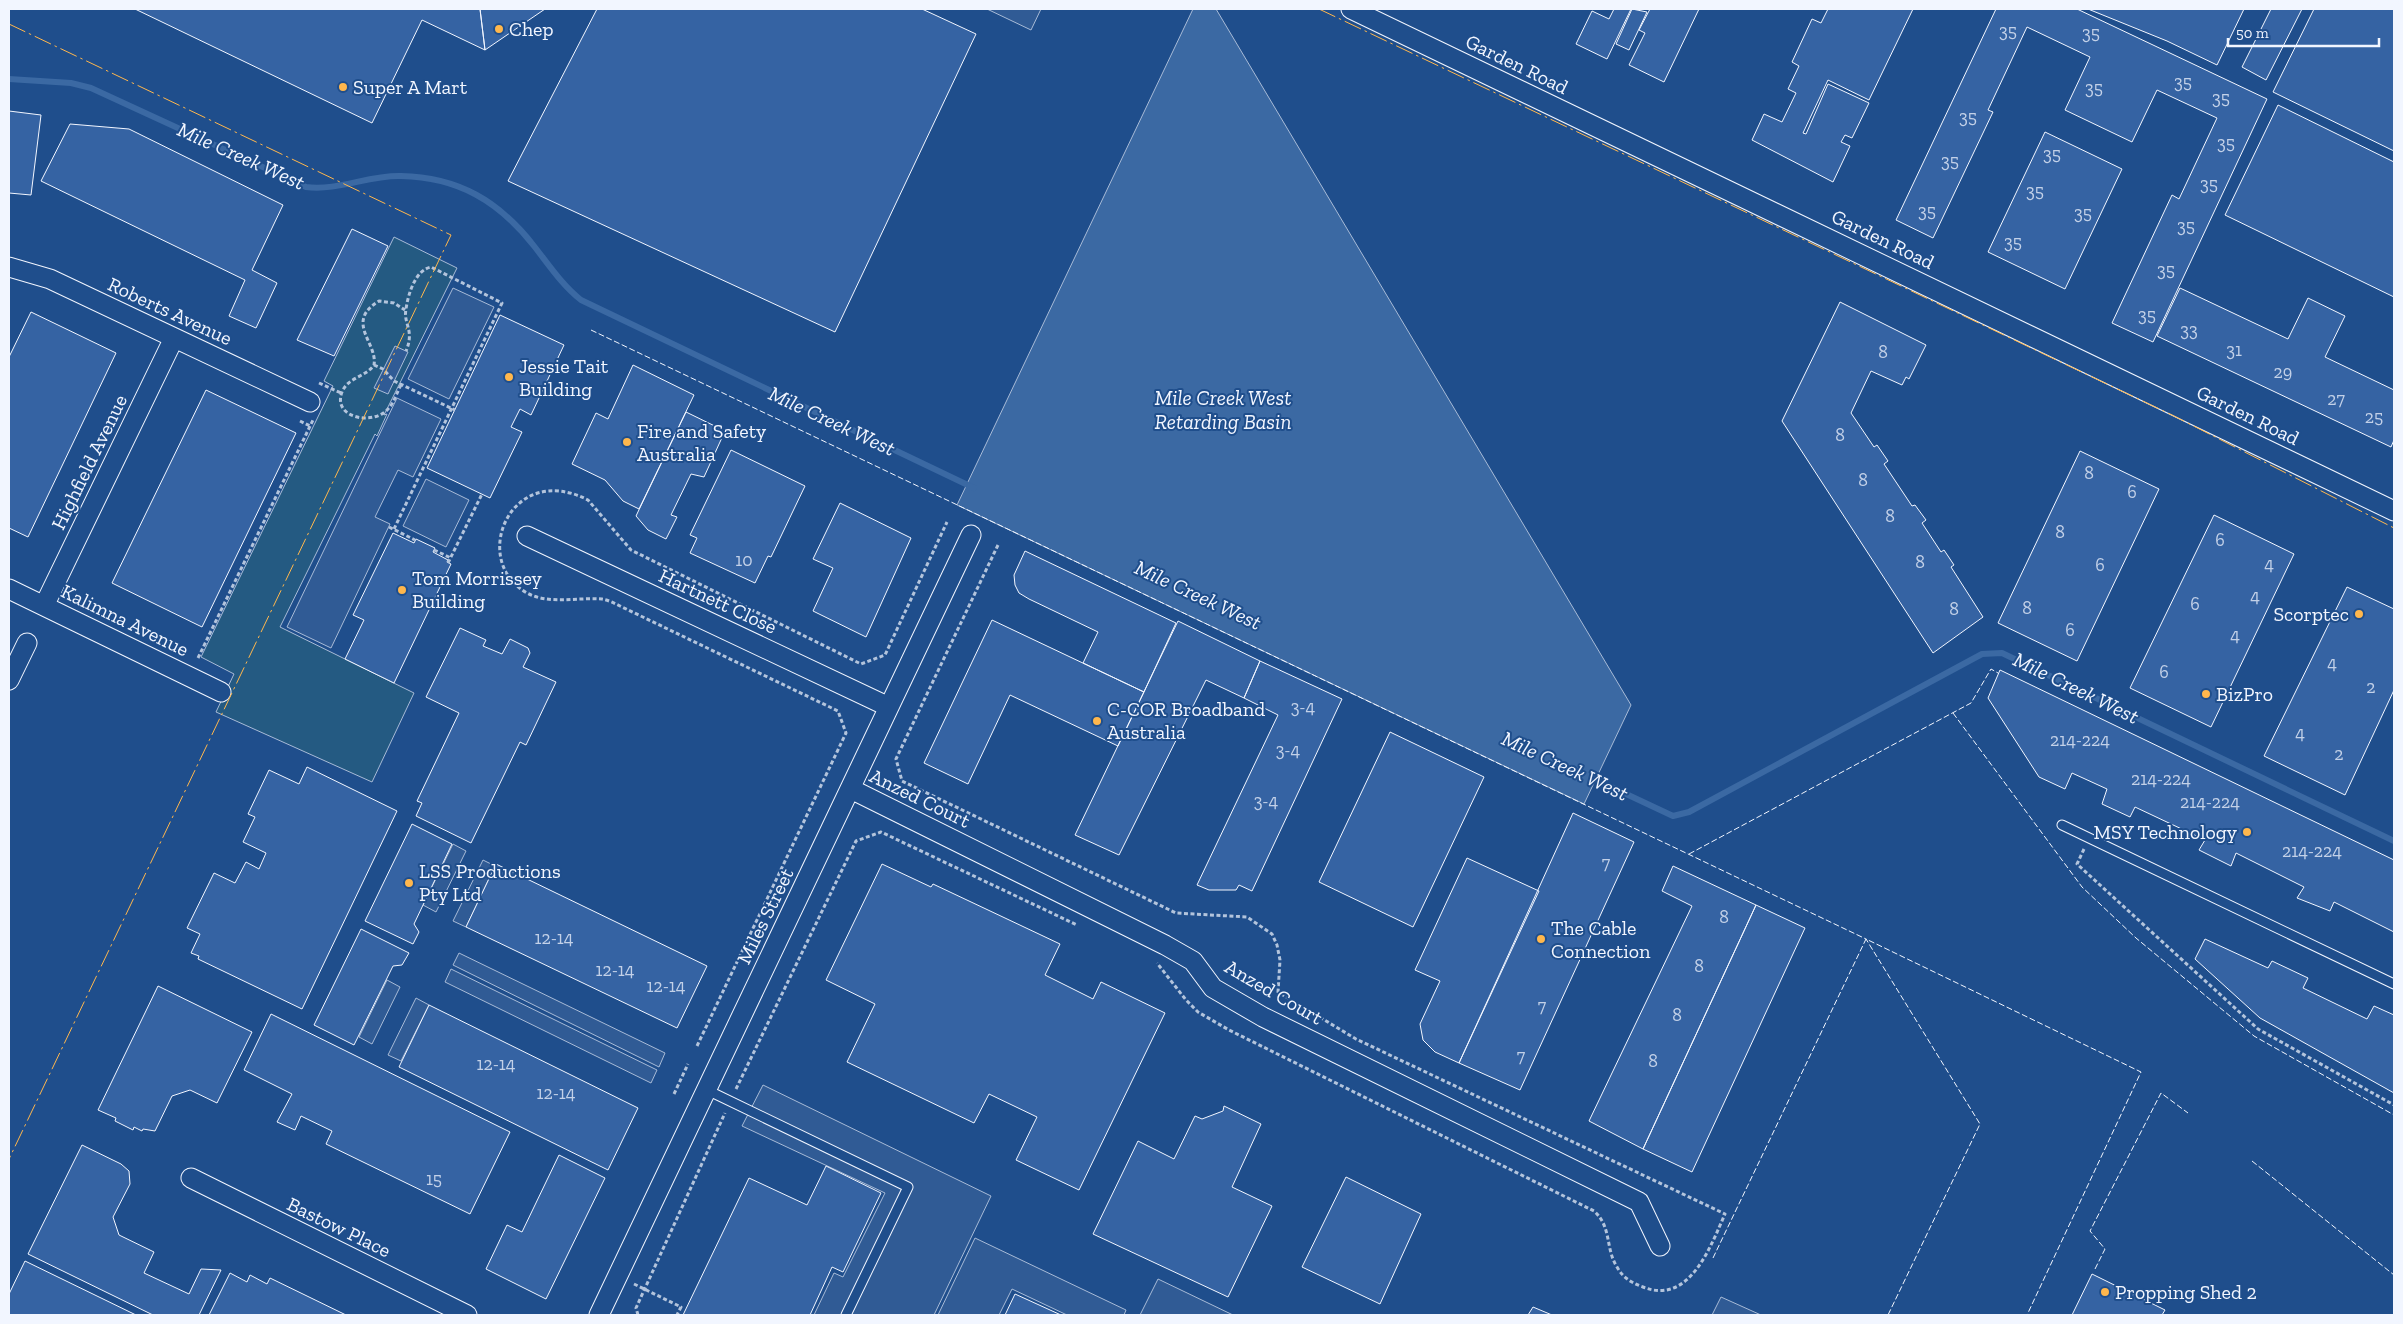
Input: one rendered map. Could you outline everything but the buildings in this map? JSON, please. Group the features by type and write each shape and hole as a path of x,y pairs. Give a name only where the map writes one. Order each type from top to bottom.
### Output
{"street":[{"name":"Garden Road","path":"1351,9 2394,511"},
{"name":"Roberts Avenue","path":"9,267 50,279 316,405"},
{"name":"Highfield Avenue","path":"44,606 174,338"},
{"name":"Miles Street","path":"599,1315 851,789 970,535"},
{"name":"Hartnett Close","path":"527,536 889,707"},
{"name":"Kalimna Avenue","path":"9,589 221,692"},
{"path":"9,680 27,643"},
{"name":"Anzed Court","path":"851,789 1166,945 1193,960 1213,988 1263,1017 1639,1202 1660,1246"},
{"name":"Bastow Place","path":"191,1178 467,1315"}],"lane":[{"path":"2062,825 2394,984"},
{"path":"707,1090 908,1187 846,1315"}],"path":[{"path":"394,529 453,410 502,303 431,268 426,268 415,280 405,310 411,333 406,351"},
{"path":"401,385 388,410 369,419 359,419 350,415 341,401 341,393 351,381 368,372 374,365 374,354 363,330 367,311 379,301 394,303 405,310"},
{"path":"374,365 384,369 394,381 401,385 453,410"},
{"path":"319,383 341,393"},
{"path":"198,658 310,426 316,405 329,388"},
{"path":"300,421 310,426"},
{"path":"448,563 482,494"},
{"path":"389,527 415,540"},
{"path":"998,546 896,759 902,781 1176,913 1247,917 1261,925 1272,934 1277,945 1280,960 1278,992 1356,1039 1725,1214 1706,1257 1696,1272 1678,1286 1663,1290 1648,1290 1634,1284 1625,1278 1616,1266 1611,1254 1607,1228 1602,1218 1594,1211 1229,1030 1198,1012 1156,963"},
{"path":"434,550 451,558"},
{"path":"697,1046 843,742"},
{"path":"638,1315 636,1308 644,1289 731,1101 856,841 881,832 1085,929"},
{"path":"2089,837 2077,864 2258,1028 2394,1105"},
{"path":"674,1094 688,1064"},
{"path":"618,1276 681,1307 677,1315"}],"shaded area":[{"path":"987,9 1041,9 1031,30"},
{"path":"394,237 457,268 384,415 387,414 377,436 375,434 280,627 414,693 372,782 216,712 234,674 201,657 333,386 324,381"},
{"path":"453,288 494,307 449,399 408,379"},
{"path":"395,346 408,352 388,394 374,388"},
{"path":"397,398 441,419 413,477 398,470 375,517 390,524 331,648 287,627"},
{"path":"426,479 469,500 446,547 403,526"},
{"path":"453,844 466,851 436,912 423,905"},
{"path":"483,860 495,866 466,927 453,921"},
{"path":"459,953 665,1053 659,1067 453,965"},
{"path":"451,969 657,1070 651,1083 445,982"},
{"path":"387,980 400,987 372,1044 359,1037"},
{"path":"416,998 429,1005 401,1061 388,1055"},
{"path":"763,1085 991,1196 934,1315 814,1315 834,1273 843,1277 885,1193 742,1126"},
{"path":"975,1238 1126,1310 1124,1315 1067,1315 1012,1289 999,1315 938,1315"},
{"path":"1158,1279 1233,1315 1140,1315"},
{"path":"1721,1297 1761,1315 1712,1315"}],"water":[{"name":"Mile Creek West Retarding Basin","path":"1193,9 1216,9 1631,705 1584,804 957,505"}],"waterway":[{"name":"Mile Creek West","path":"9,79 71,83 91,88 306,187 330,187 389,176 401,176 422,177 441,181 476,194 492,204 521,230 562,281 581,300 974,488"},
{"name":"Mile Creek West","path":"1590,777 1673,816 1689,812 1982,654 2002,653 2394,841"}],"fence":[{"path":"591,330 1866,939 1980,1124 1888,1315"},
{"path":"1689,854 1971,703 1991,669 1998,673"},
{"path":"1953,713 2082,887 2136,938 2254,1036 2394,1115"},
{"path":"1713,1258 1866,939 2141,1072 2027,1315"},
{"path":"2095,1269 2105,1249 2090,1231 2161,1093 2188,1113"},
{"path":"2252,1161 2394,1275"}],"power":[{"path":"1319,9 2172,415 2394,528"},
{"path":"9,24 451,235 9,1159"}],"place":[{"name":"Chep","path":"499,29"},
{"name":"Super A Mart","path":"343,87"},
{"name":"Jessie Tait Building","path":"509,377"},
{"name":"Fire and Safety Australia","path":"627,442"},
{"name":"Tom Morrissey Building","path":"402,590"},
{"name":"Scorptec","path":"2359,614"},
{"name":"BizPro","path":"2206,694"},
{"name":"C-COR Broadband Australia","path":"1097,721"},
{"name":"MSY Technology","path":"2247,832"},
{"name":"LSS Productions Pty Ltd","path":"409,883"},
{"name":"The Cable Connection","path":"1541,939"},
{"name":"Propping Shed 2","path":"2105,1292"}]}
